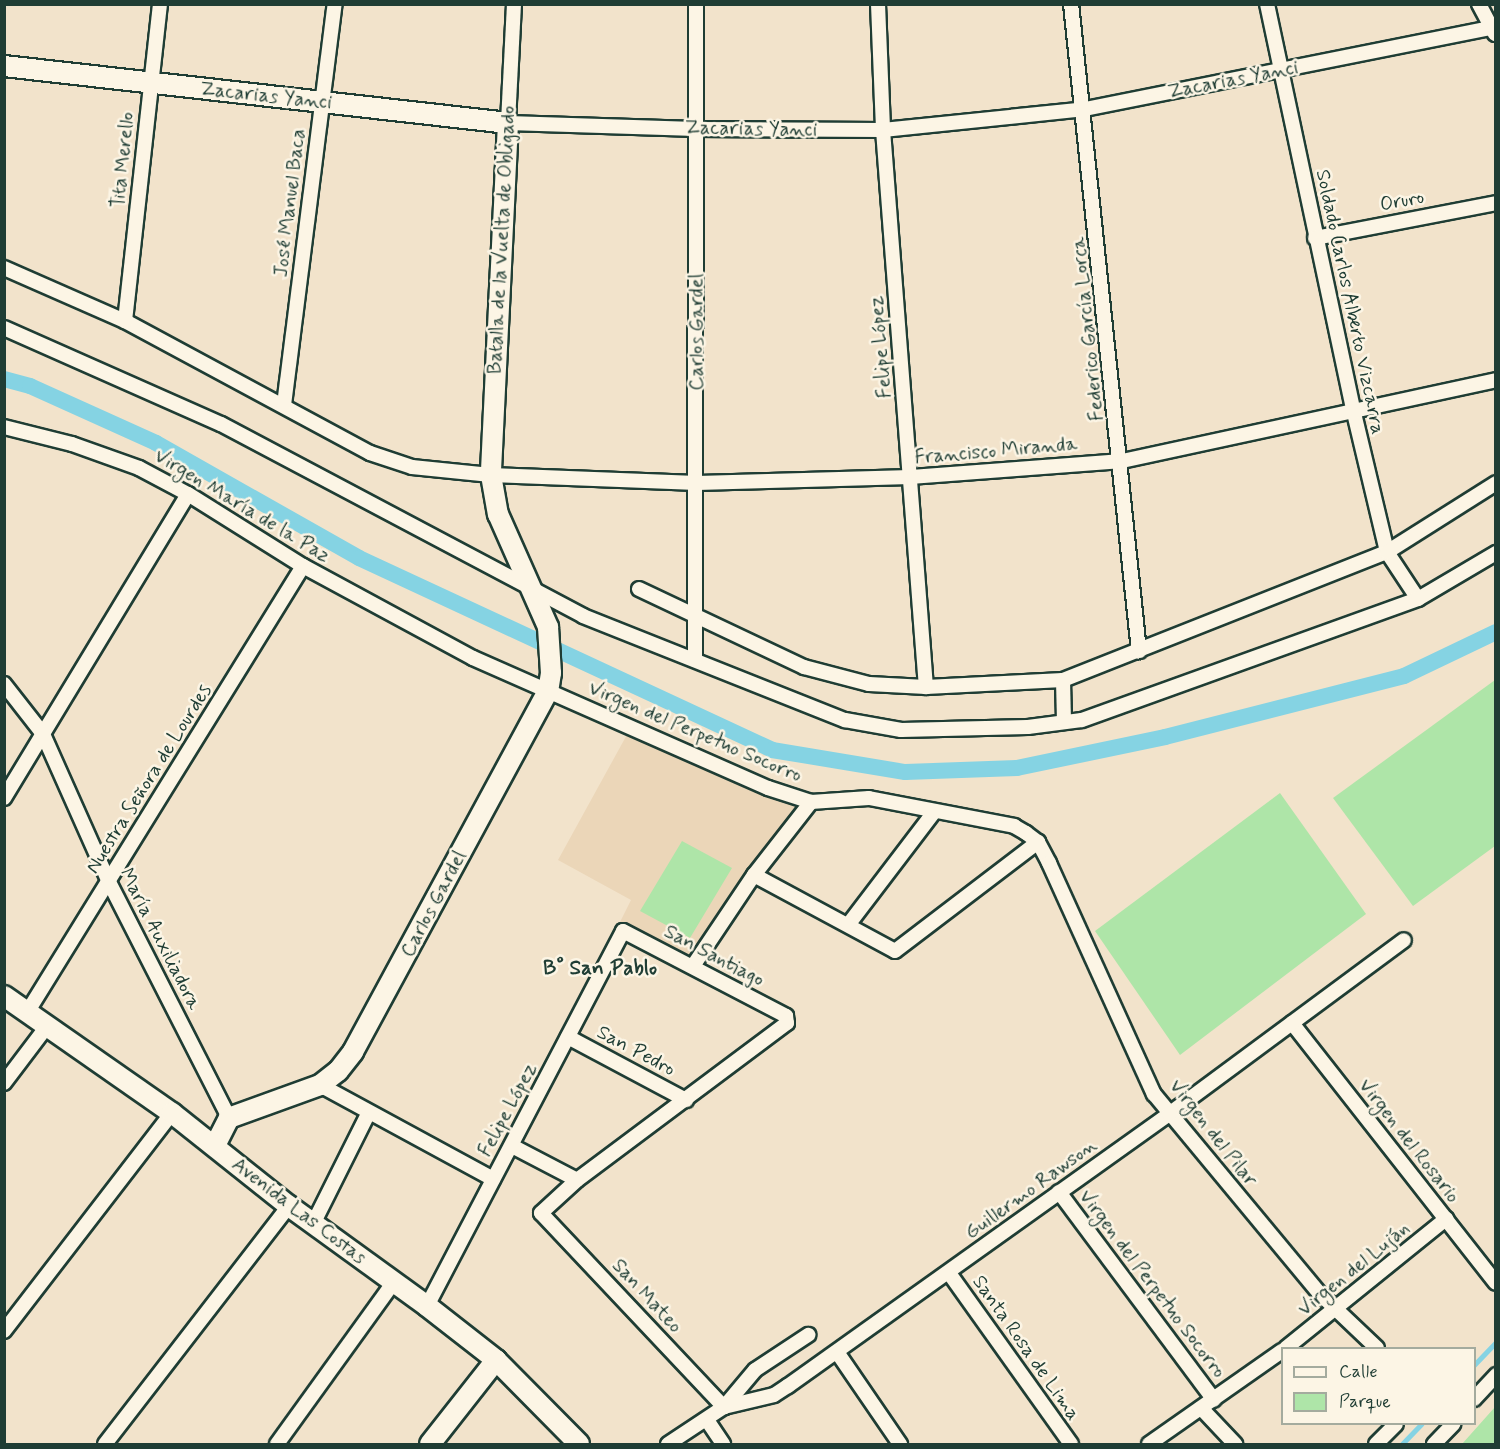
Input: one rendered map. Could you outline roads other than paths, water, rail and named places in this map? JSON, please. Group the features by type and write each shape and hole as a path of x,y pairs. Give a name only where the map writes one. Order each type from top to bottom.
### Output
{"street":[{"name":"Tita Merello","path":"124,321 160,4"},
{"name":"José Manuel Baca","path":"284,405 335,4"},
{"name":"Batalla de la Vuelta de Obligado","path":"514,4 491,475 498,514 534,591"},
{"name":"Carlos Gardel","path":"695,660 696,4"},
{"name":"Felipe López","path":"878,4 883,130 926,687"},
{"name":"Federico García Lorca","path":"1071,4 1085,109 1122,460 1139,651"},
{"name":"Soldado Carlos Alberto Vizcarra","path":"1267,4 1354,413 1387,552 1418,599"},
{"path":"1479,4 1493,32"},
{"name":"Zacarias Yanci","path":"4,66 508,123 696,129 883,130 1085,109 1493,32"},
{"name":"Oruro","path":"1316,238 1496,203"},
{"name":"Francisco Miranda","path":"4,268 124,321 370,453 412,467 491,475 697,483 911,477 1122,460 1354,413 1496,380"},
{"path":"4,328 221,424 584,616 846,720 901,730 947,731 1064,722 1140,702 1418,599 1496,553"},
{"name":"Virgen María de la Paz","path":"4,427 118,460 188,494 303,566 385,611"},
{"path":"639,589 804,667 869,684 926,687 1063,680 1387,552 1496,483"},
{"path":"4,798 188,494"},
{"name":"Nuestra Señora de Lourdes","path":"28,1011 303,566"},
{"name":"Carlos Gardel","path":"229,1119 320,1085 338,1071 353,1052 548,691 551,648 548,627 534,591"},
{"name":"Virgen del Perpetuo Socorro","path":"385,611 548,691 768,788 811,802 869,798 1014,826 1038,842"},
{"path":"1063,680 1064,722"},
{"name":"María Auxiliadora","path":"4,684 43,734 109,882 229,1119"},
{"path":"693,966 754,875 811,802"},
{"path":"848,925 934,812"},
{"path":"754,875 895,951 1038,842"},
{"name":"Virgen del Pilar","path":"1038,842 1154,1094 1336,1310 1376,1347"},
{"name":"Felipe López","path":"427,1306 623,931"},
{"name":"San Santiago","path":"623,931 786,1016 787,1023 779,1031 686,1100"},
{"name":"Guillermo Rawson","path":"668,1444 724,1407 774,1395 837,1352 1169,1114 1404,940"},
{"name":"Avenida Las Costas","path":"4,996 172,1113 289,1206 427,1306 496,1360 579,1444"},
{"name":"Virgen del Rosario","path":"1292,1023 1496,1284"},
{"path":"4,1083 48,1025"},
{"name":"San Pedro","path":"568,1037 686,1100"},
{"path":"320,1085 494,1179"},
{"path":"512,1146 577,1180 686,1100"},
{"path":"313,1224 369,1112"},
{"path":"4,1331 172,1113"},
{"path":"215,1146 229,1119"},
{"name":"San Mateo","path":"577,1180 541,1213 724,1407"},
{"name":"Virgen del Perpetuo Socorro","path":"1059,1192 1214,1400"},
{"path":"105,1444 289,1206"},
{"name":"Virgen del Luján","path":"1288,1347 1446,1219"},
{"name":"Santa Rosa de Lima","path":"949,1273 1071,1444"},
{"path":"277,1444 394,1282"},
{"path":"724,1407 754,1370 808,1335"},
{"path":"837,1352 900,1444"},
{"name":"Virgen del Luján","path":"1149,1444 1281,1352"},
{"path":"430,1444 496,1360"},
{"path":"1476,1397 1496,1375"},
{"name":"Virgen del Perpetuo Socorro","path":"1201,1408 1235,1444"},
{"path":"707,1420 723,1444"},
{"path":"1376,1444 1395,1425"},
{"path":"1435,1444 1452,1425"}],"waterway":[{"path":"4,379 30,386 156,443 359,558 772,750 905,772 1017,768 1165,737 1404,676 1496,632"},
{"path":"1476,1363 1496,1342"},
{"path":"1402,1444 1420,1425"}],"district":[{"name":"B° San Pablo","path":"600,968"}]}
